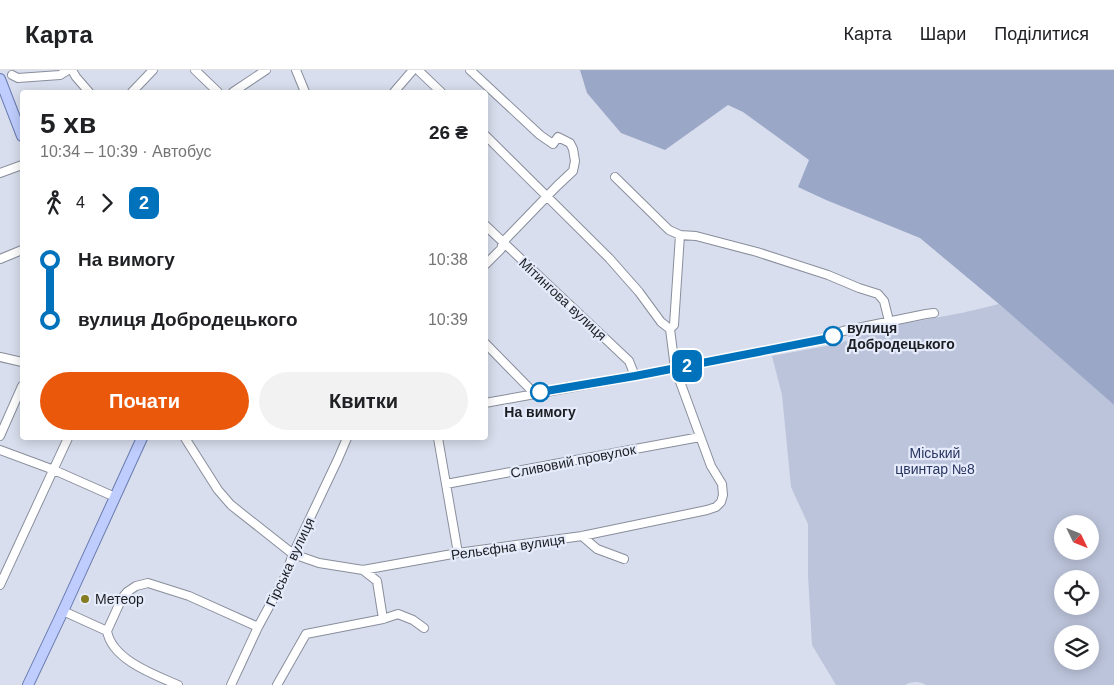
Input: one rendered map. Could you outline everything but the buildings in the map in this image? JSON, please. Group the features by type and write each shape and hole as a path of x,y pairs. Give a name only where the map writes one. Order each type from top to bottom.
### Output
{"main road":[{"path":"0,79 20,131"},
{"path":"28,685 82,571 137,443"}],"street":[{"path":"12,75 18,78 60,74 68,70"},
{"path":"72,70 87,90"},
{"path":"134,90 153,70"},
{"path":"195,70 216,90"},
{"path":"236,90 266,70"},
{"path":"296,70 303,90"},
{"path":"396,90 413,70"},
{"path":"418,70 439,90"},
{"path":"470,70 540,135 553,144 558,138 570,143 575,161 573,171 503,242 501,249 488,262"},
{"path":"488,138 615,265 670,330 675,368 700,437"},
{"path":"0,173 20,166"},
{"path":"615,177 669,230 680,235 696,236 758,252 828,274 878,294 884,301 889,321"},
{"name":"Мітингова вулиця","path":"488,228 629,361 635,376"},
{"path":"670,330 674,325 680,235"},
{"path":"0,259 20,251"},
{"path":"488,402 825,339 843,331 934,313"},
{"path":"488,346 534,393"},
{"path":"0,357 20,362"},
{"path":"0,436 20,391"},
{"name":"Сливовий провулок","path":"446,484 700,437"},
{"name":"Рельєфна вулиця","path":"186,440 218,490 231,504 293,554 319,563 363,570 458,553 582,536 716,507 721,502 723,495 722,484 711,466 700,437"},
{"path":"0,585 67,440"},
{"name":"Гірська вулиця","path":"231,685 258,627 285,577 293,554 346,440"},
{"path":"438,440 458,553"},
{"path":"0,450 54,470 115,497"},
{"path":"582,536 597,549 624,559"},
{"path":"363,570 377,580 383,619"},
{"path":"178,685 130,662 118,652 108,637 107,632 122,598 127,592 136,586 148,584 189,596 258,627"},
{"path":"63,611 107,632"},
{"path":"277,685 306,634 383,619 398,614 413,620 424,628"}],"green space":[{"name":"Міський цвинтар №8","path":"999,304 1114,405 1114,685 926,685 916,682 905,685 836,685 812,645 808,576 808,524 791,487 782,395 772,356 843,343 849,340 848,336 851,334"}],"shaded area":[{"path":"580,70 1114,70 1114,405 999,304 920,238 798,187 809,160 743,112 728,105 665,150 621,133 587,93"}],"bus line":[{"name":"2","path":"540,392 635,376 833,336"}],"place":[{"name":"вулиця Добродецького","path":"833,336"},
{"name":"На вимогу","path":"540,392"},
{"name":"Метеор","path":"85,599"}]}
